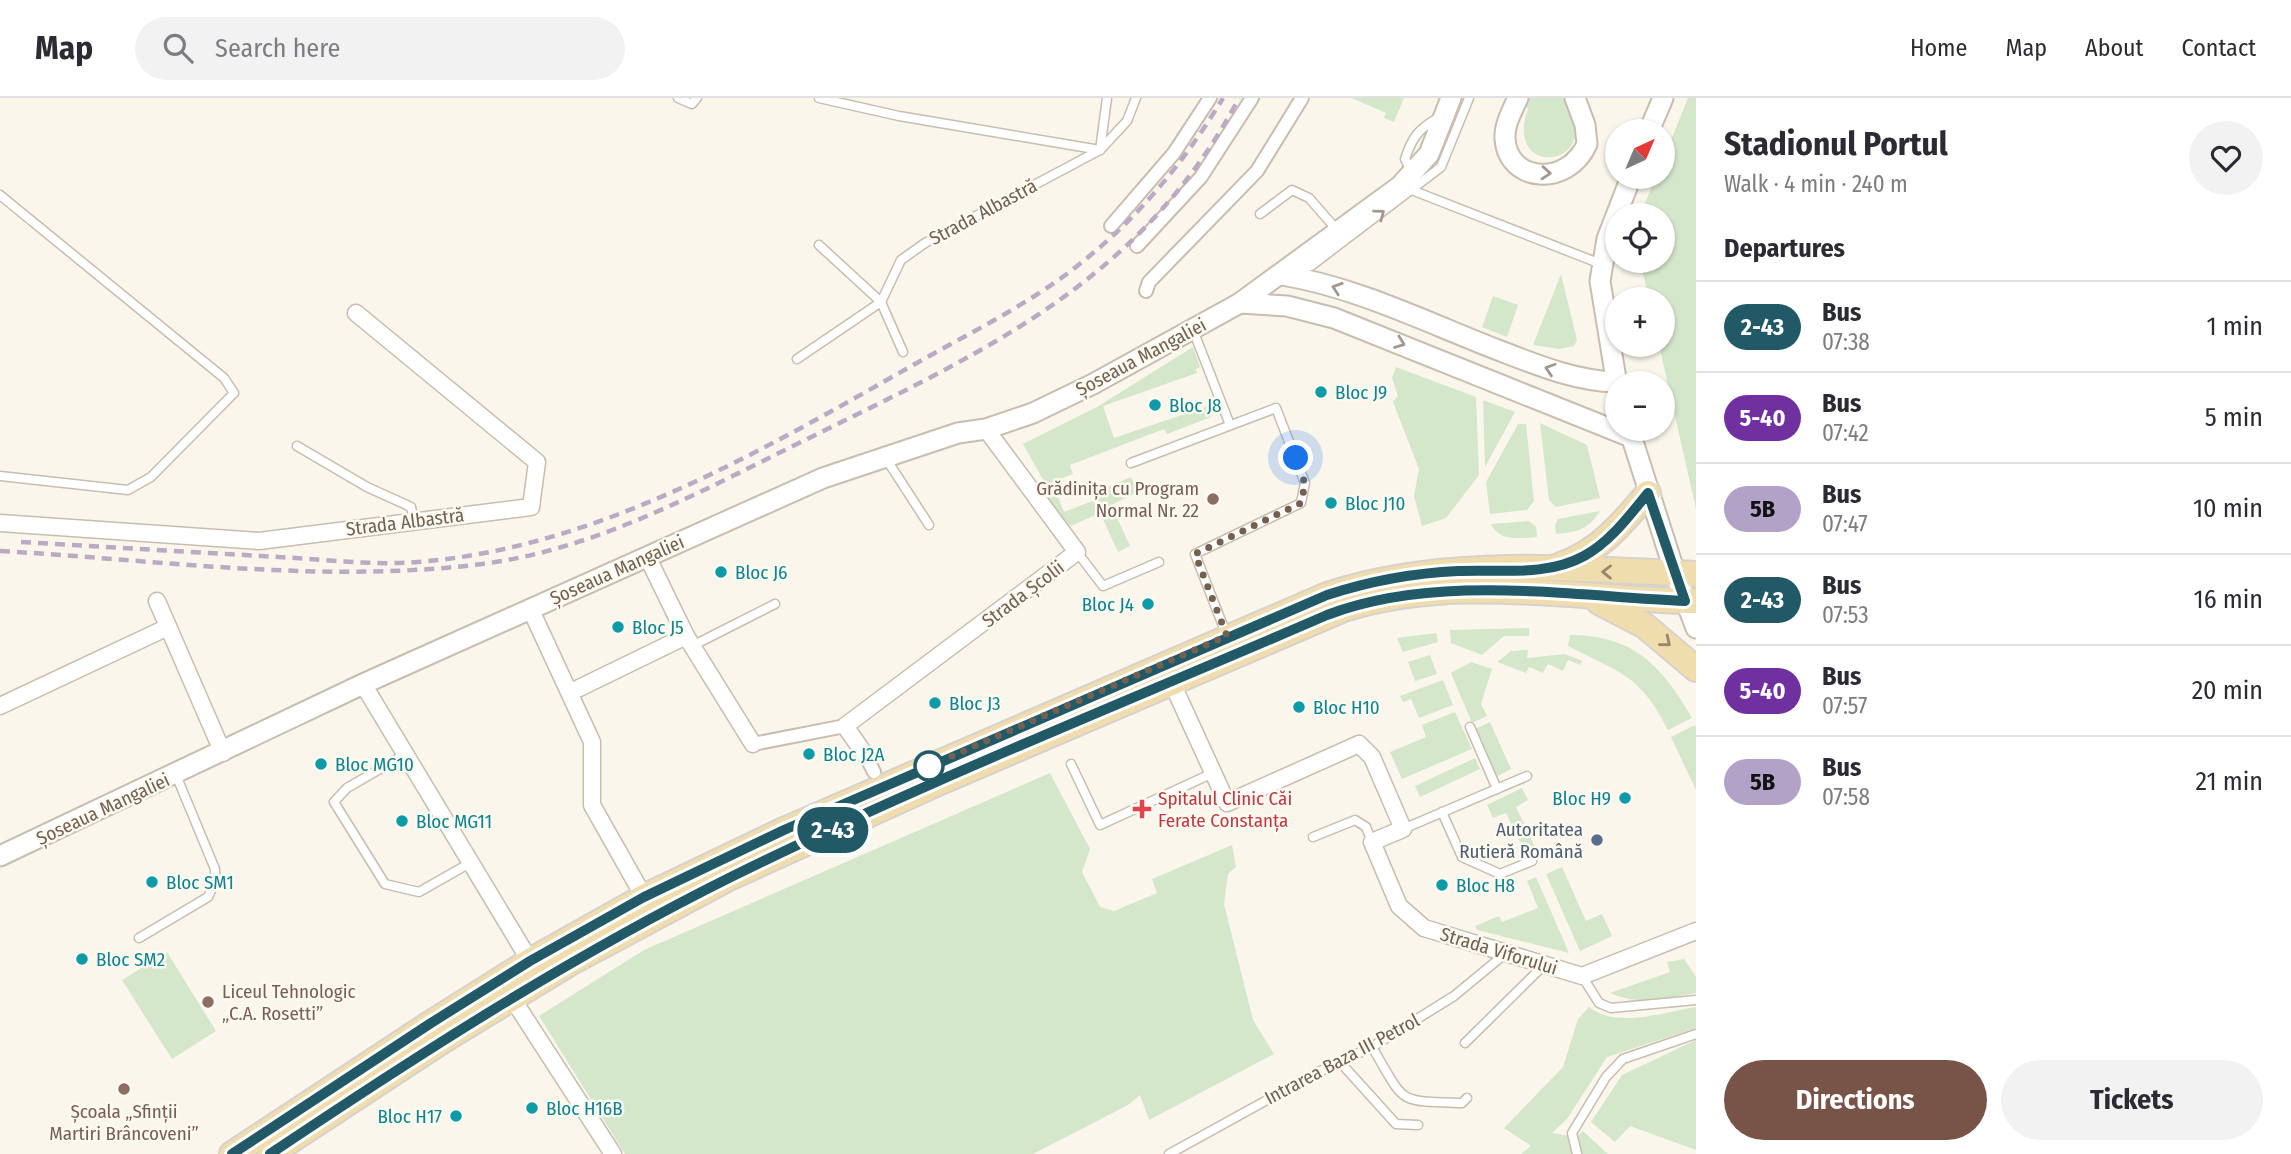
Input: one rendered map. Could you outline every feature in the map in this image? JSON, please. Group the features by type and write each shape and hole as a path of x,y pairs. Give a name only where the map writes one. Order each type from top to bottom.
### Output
{"main road":[{"path":"1537,570 1585,556 1624,522 1648,493"},
{"path":"232,1154 530,961 644,897 784,830 1327,595 1385,579 1457,571 1685,574"},
{"path":"270,1154 373,1084 513,998 615,937 731,877 938,783 1327,615 1390,597 1465,590 1690,601"},
{"path":"1588,597 1645,626 1696,669"}],"street":[{"path":"1111,226 1174,153 1210,98"},
{"path":"1137,246 1201,177 1252,98"},
{"path":"1146,290 1149,282 1257,172 1302,98"},
{"path":"1518,98 1505,131 1508,153 1525,169 1547,175 1570,168 1587,144 1585,125 1575,98"},
{"path":"1654,119 1663,98"},
{"name":"Șoseaua Mangaliei","path":"2,851 176,775 363,684 530,608 823,478 958,433 986,429 1033,413 1240,303 1408,183 1429,154 1447,107"},
{"path":"1614,371 1602,308 1601,264 1607,239 1626,189"},
{"path":"1282,275 1332,286 1546,368 1605,382"},
{"path":"1240,303 1287,306 1334,318 1605,423"},
{"name":"Strada Albastră","path":"0,523 259,541 531,507 537,462 356,313"},
{"name":"Strada Școlii","path":"753,744 845,726 1077,552 986,429"},
{"path":"1632,441 1648,493 1685,574 1696,628"},
{"path":"647,556 690,640 753,744"},
{"path":"157,601 223,753"},
{"path":"530,608 592,742 592,805 644,897"},
{"path":"0,706 168,627"},
{"path":"571,692 690,640"},
{"path":"1172,683 1227,803 1359,744 1372,757 1403,829 1372,842"},
{"path":"363,684 530,961"},
{"path":"845,726 874,772"},
{"name":"Strada Viforului","path":"1372,842 1399,906 1424,928 1582,976 1696,931"},
{"path":"513,998 613,1154"}],"lane":[{"path":"678,98 692,104 697,98"},
{"path":"820,98 899,116 1100,150 1107,98"},
{"name":"Strada Albastră","path":"881,302 901,260 925,243 1100,150 1127,121 1136,98"},
{"path":"1282,275 1311,266 1408,183 1441,167 1469,98"},
{"path":"1408,183 1601,264"},
{"path":"1260,214 1292,190 1309,198 1338,232"},
{"path":"0,195 223,377 234,393 151,477 128,490 0,476"},
{"path":"819,245 881,302 903,352"},
{"path":"797,359 881,302"},
{"path":"1193,330 1230,425"},
{"path":"1131,463 1276,408 1305,484 1301,503 1195,554 1227,636"},
{"path":"297,446 368,487 411,507 414,521"},
{"path":"885,456 929,525"},
{"path":"1077,552 1103,586 1159,562"},
{"path":"690,640 775,604"},
{"path":"1470,727 1497,789"},
{"path":"404,755 347,788 334,802 384,884 419,892 470,863"},
{"path":"1071,764 1100,825 1213,773"},
{"path":"139,938 208,897 215,882 215,869 176,775"},
{"path":"1403,829 1527,776"},
{"path":"1442,812 1462,857 1500,874 1532,861"},
{"path":"1313,837 1355,820 1366,827 1372,842"},
{"name":"Intrarea Baza III Petrol","path":"1169,1154 1371,1047 1454,996 1506,953"},
{"path":"1465,1042 1544,965"},
{"path":"1582,976 1599,1003 1611,1008 1696,1000"},
{"path":"1577,1154 1572,1133 1606,1077 1623,1059 1696,1034"},
{"path":"1371,1047 1401,1096 1412,1101 1462,1103 1467,1098"},
{"path":"1340,1062 1396,1124 1418,1125"}],"green space":[{"path":"1351,98 1404,98 1394,122 1384,118 1386,113"},
{"path":"1528,98 1565,98 1575,130 1573,143 1566,152 1556,157 1544,157 1534,153 1526,144 1524,129 1528,109 1525,105"},
{"path":"1688,98 1696,98 1696,509 1675,416 1675,371 1665,371 1662,357 1675,357 1675,287 1646,287 1643,273 1675,273 1675,203 1645,203 1651,189 1675,189 1675,130"},
{"path":"1561,274 1577,340 1574,346 1559,349 1533,345"},
{"path":"1493,296 1518,305 1507,337 1482,327"},
{"path":"1193,347 1200,367 1196,369 1197,373 1103,406 1114,438 1208,406 1211,417 1167,434 1164,429 1070,465 1073,474 1052,482 1064,512 1100,498 1098,491 1131,477 1138,492 1111,505 1130,546 1118,552 1100,513 1066,528 1039,489 1046,485 1023,444 1097,407"},
{"path":"1396,367 1476,397 1479,475 1446,518 1422,526 1414,496 1419,469 1393,402 1398,396 1392,378"},
{"path":"1483,400 1515,412 1485,467"},
{"path":"1540,423 1587,445 1600,498 1556,507 1549,500"},
{"path":"1518,424 1526,424 1534,501 1527,510 1490,514 1486,482"},
{"path":"1600,511 1581,529 1556,534 1555,525 1558,519"},
{"path":"1529,521 1536,527 1537,537 1505,536 1499,534 1491,524"},
{"path":"1529,628 1529,636 1504,636 1482,655 1451,643 1450,630"},
{"path":"1436,633 1438,642 1403,652 1397,638"},
{"path":"1570,635 1592,636 1612,641 1644,657 1669,683 1692,718 1668,730 1658,711 1638,686 1615,670 1568,646"},
{"path":"1528,650 1527,658 1565,654 1582,661 1580,665 1568,660 1563,671 1548,664 1543,673 1529,667 1526,673 1497,662 1511,651"},
{"path":"1430,655 1437,674 1415,681 1408,662"},
{"path":"1471,662 1492,669 1481,704 1487,716 1472,723 1451,673"},
{"path":"1443,680 1453,705 1419,718 1411,699 1403,702 1400,696"},
{"path":"1455,712 1472,749 1402,779 1390,752 1426,737 1422,725"},
{"path":"1490,722 1511,769 1496,777 1475,729"},
{"path":"1695,725 1696,728 1696,790 1671,737"},
{"path":"1475,758 1480,769 1420,797 1415,786"},
{"path":"1050,773 1090,849 1082,872 1100,907 1114,911 1157,893 1152,879 1232,845 1236,867 1228,874 1224,904 1253,1020 1274,1054 1149,1120 1140,1095 1128,1105 1033,1154 625,1154 539,1016 644,950"},
{"path":"1522,788 1528,800 1516,807 1538,853 1528,858 1506,813 1493,818 1487,805"},
{"path":"1562,867 1586,921 1602,914 1612,936 1580,951 1546,874"},
{"path":"1536,877 1569,953 1477,930 1475,926 1499,916 1502,922 1538,908 1527,881"},
{"path":"167,952 216,1031 172,1059 122,980"},
{"path":"1684,959 1696,977 1696,993 1642,1000 1610,993 1670,972 1667,962"},
{"path":"1589,1007 1600,1014 1627,1018 1696,1007 1696,1028 1607,1057 1567,1119 1552,1133 1576,1137 1583,1131 1608,1154 1521,1154 1531,1146 1504,1128 1563,1067 1578,1019"},
{"path":"1696,1040 1696,1150 1630,1126 1615,1142 1591,1122 1622,1075"}],"railway":[{"path":"21,542 400,563 469,556 536,541 603,520 668,494 794,432 1007,313 1051,285 1112,236 1148,200 1195,141 1223,98"},
{"path":"0,551 241,568 362,572 482,564 523,557 602,534 716,484 922,382 985,348 1044,310 1100,269 1152,220 1198,164 1239,98"}],"bus line":[{"name":"2-43","path":"232,1154 530,961 644,897 722,858 1036,719 1327,595 1353,586 1401,576 1457,571 1537,570 1570,563 1604,542 1648,493 1685,601 1465,590 1390,597 1361,603 1327,615 938,783 731,877 570,963 422,1053 270,1154"}],"place":[{"name":"Bloc J9","path":"1321,392"},
{"name":"Bloc J8","path":"1155,405"},
{"name":"Grădinița cu Program Normal Nr. 22","path":"1213,499"},
{"name":"Bloc J10","path":"1331,503"},
{"name":"Bloc J6","path":"721,572"},
{"name":"Bloc J4","path":"1148,604"},
{"name":"Bloc J5","path":"618,627"},
{"name":"Bloc J3","path":"935,703"},
{"name":"Bloc H10","path":"1299,707"},
{"name":"Bloc J2A","path":"809,754"},
{"name":"Bloc MG10","path":"321,764"},
{"name":"Bloc H9","path":"1625,798"},
{"name":"Spitalul Clinic Căi Ferate Constanța","path":"1142,809"},
{"name":"Bloc MG11","path":"402,821"},
{"name":"Autoritatea Rutieră Română","path":"1597,840"},
{"name":"Bloc SM1","path":"152,882"},
{"name":"Bloc H8","path":"1442,885"},
{"name":"Bloc SM2","path":"82,959"},
{"name":"Liceul Tehnologic „C.A. Rosetti”","path":"208,1002"},
{"name":"Școala „Sfinții Martiri Brâncoveni”","path":"124,1089"},
{"name":"Bloc H16B","path":"532,1108"},
{"name":"Bloc H17","path":"456,1116"}],"route":[{"path":"929,766 1227,636 1195,554 1301,503 1305,484 1296,458"}]}
